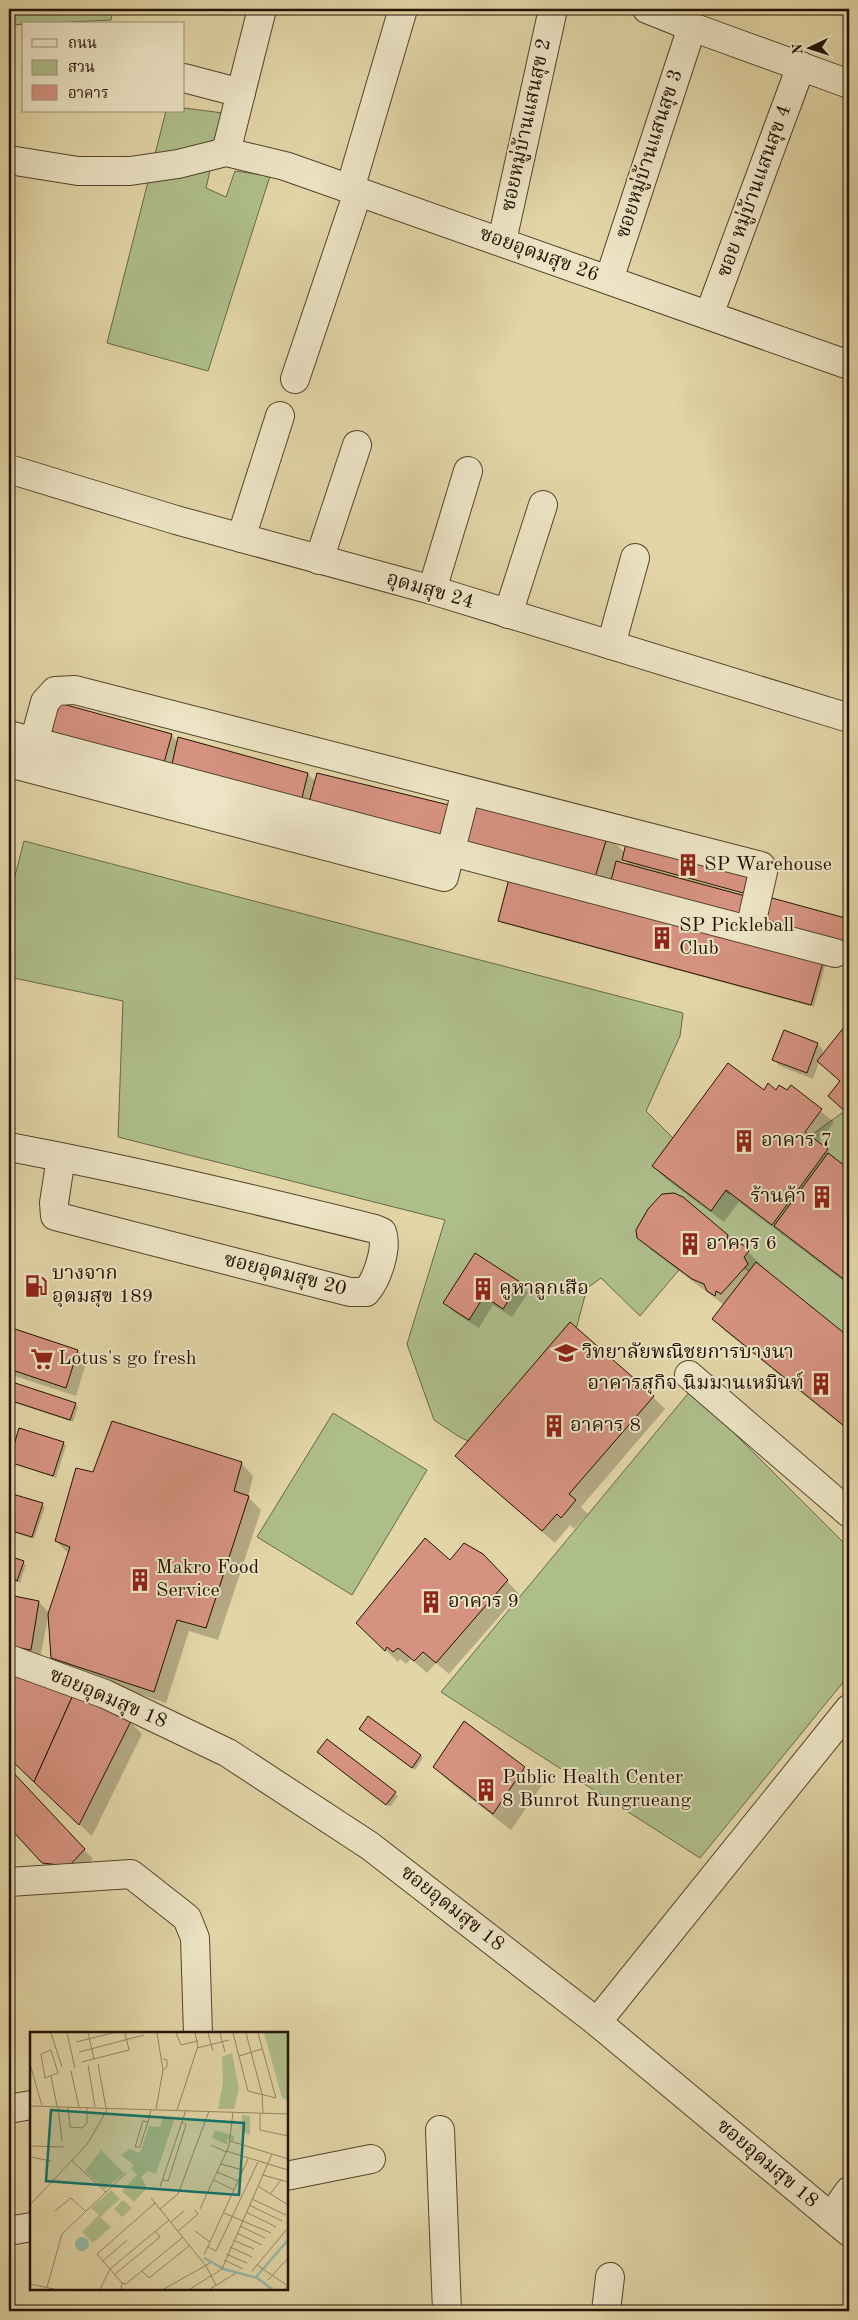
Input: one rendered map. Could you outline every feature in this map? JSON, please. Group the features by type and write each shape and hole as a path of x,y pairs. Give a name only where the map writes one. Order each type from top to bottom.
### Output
{"street":[{"path":"226,152 262,9"},
{"path":"295,379 354,190 403,9"},
{"name":"ซอยหมู่บ้านแสนสุข 2","path":"502,241 553,9"},
{"path":"647,9 849,84"},
{"name":"ซอยหมู่บ้านแสนสุข 3","path":"609,280 692,27"},
{"name":"ซอย หมู่บ้านแสนสุข 4","path":"709,315 801,66"},
{"path":"185,78 241,93"},
{"name":"ซอยอุดมสุข 26","path":"9,160 78,171 130,171 178,164 226,152 285,166 849,365"},
{"path":"242,538 280,416"},
{"path":"319,560 357,445"},
{"name":"อุดมสุข 24","path":"9,469 242,538 432,590 849,718"},
{"path":"432,590 468,471"},
{"path":"508,614 543,505"},
{"path":"611,645 635,558"},
{"path":"466,791 444,877 12,764 21,738 45,702 55,691 75,690 761,866 763,872 750,929"},
{"path":"21,738 451,850 835,953"},
{"name":"ซอยอุดมสุข 20","path":"9,1147 61,1157 219,1190 375,1229 382,1232 384,1244 373,1284 366,1292 350,1292 55,1216 54,1203 61,1157"},
{"path":"689,1374 849,1513"},
{"name":"ซอยอุดมสุข 18","path":"9,1659 105,1694 228,1753 272,1779 370,1846 597,2022 840,2225"},
{"path":"597,2022 849,1709"},
{"path":"9,1882 131,1874 187,1918 195,1938 198,2032"},
{"path":"9,2108 30,2105"},
{"path":"440,2130 447,2311"},
{"path":"288,2176 370,2159"},
{"path":"840,2225 849,2191"},
{"path":"9,2231 30,2227"},
{"path":"606,2311 610,2277"}],"green space":[{"path":"9,9 113,9 111,20 22,22 22,24 9,25"},
{"path":"185,108 223,113 206,188 226,197 235,171 270,176 208,371 107,343 166,112 185,112"},
{"path":"24,841 683,1013 680,1036 646,1111 729,1194 849,1108 849,1349 706,1238 640,1316 601,1278 587,1288 574,1337 482,1448 458,1436 434,1420 407,1344 445,1220 118,1137 123,1001 9,977 9,899"},
{"path":"691,1390 849,1548 849,1675 700,1858 441,1692"},
{"path":"333,1413 427,1470 352,1595 257,1537"}],"building":[{"path":"52,701 172,734 162,770 43,738"},
{"path":"178,737 308,773 300,806 170,773"},
{"path":"317,773 449,805 439,840 308,806"},
{"path":"469,798 608,834 593,884 454,847"},
{"name":"SP Warehouse","path":"628,835 754,870 747,894 622,860"},
{"path":"616,861 749,897 743,924 609,889"},
{"name":"SP Pickleball Club","path":"511,871 825,955 811,1005 498,921"},
{"path":"761,895 849,919 849,954 753,926"},
{"path":"849,1021 849,1115 828,1096 840,1081 817,1061"},
{"path":"784,1030 818,1043 807,1073 772,1060"},
{"name":"อาคาร 7","path":"728,1063 764,1090 768,1083 776,1090 779,1085 787,1090 791,1085 822,1109 805,1132 828,1149 772,1225 726,1190 711,1211 652,1166"},
{"name":"ร้านค้า","path":"828,1153 849,1169 849,1276 846,1281 774,1226"},
{"name":"อาคาร 6","path":"674,1193 683,1197 728,1235 727,1239 736,1245 742,1244 749,1251 744,1257 748,1264 721,1294 716,1291 715,1296 707,1291 704,1284 692,1279 637,1238 636,1230 648,1209 662,1194"},
{"name":"คูหาลูกเสือ","path":"475,1253 520,1282 503,1309 484,1296 469,1320 443,1303"},
{"name":"อาคารสุกิจ นิมมานเหมินท์","path":"756,1262 849,1337 849,1430 712,1319"},
{"name":"อาคาร 8","path":"570,1322 654,1396 569,1494 576,1500 561,1518 557,1514 542,1531 455,1456"},
{"name":"Lotus's go fresh","path":"9,1327 78,1350 66,1388 9,1369"},
{"path":"9,1381 76,1403 70,1420 9,1400"},
{"name":"Makro Food Service","path":"112,1421 242,1462 234,1491 249,1496 206,1628 177,1620 154,1692 51,1658 48,1614 70,1547 55,1541 76,1468 93,1472"},
{"path":"19,1428 64,1442 53,1476 9,1462"},
{"path":"9,1493 43,1503 32,1537 9,1530"},
{"name":"อาคาร 9","path":"425,1538 450,1560 464,1543 483,1554 508,1580 436,1663 423,1652 414,1661 398,1648 393,1652 387,1647 385,1651 356,1623"},
{"path":"9,1556 24,1561 17,1581 9,1578"},
{"path":"9,1595 39,1601 31,1650 9,1646"},
{"path":"9,1668 73,1695 34,1782 9,1758"},
{"path":"73,1695 131,1721 79,1825 34,1782"},
{"path":"368,1716 421,1755 412,1768 359,1729"},
{"name":"Public Health Center 8 Bunrot Rungrueang","path":"464,1721 525,1767 493,1814 433,1767"},
{"path":"327,1739 396,1792 386,1805 317,1752"},
{"path":"9,1768 85,1849 69,1866 42,1863 9,1827"}],"place":[{"name":"SP Warehouse","path":"688,865"},
{"name":"SP Pickleball Club","path":"662,938"},
{"name":"อาคาร 7","path":"744,1141"},
{"name":"ร้านค้า","path":"822,1197"},
{"name":"อาคาร 6","path":"690,1244"},
{"name":"บางจาก อุดมสุข 189","path":"36,1286"},
{"name":"คูหาลูกเสือ","path":"483,1289"},
{"name":"วิทยาลัยพณิชยการบางนา","path":"566,1353"},
{"name":"Lotus's go fresh","path":"42,1359"},
{"name":"อาคารสุกิจ นิมมานเหมินท์","path":"821,1384"},
{"name":"อาคาร 8","path":"554,1426"},
{"name":"Makro Food Service","path":"140,1580"},
{"name":"อาคาร 9","path":"431,1602"},
{"name":"Public Health Center 8 Bunrot Rungrueang","path":"486,1790"}]}
